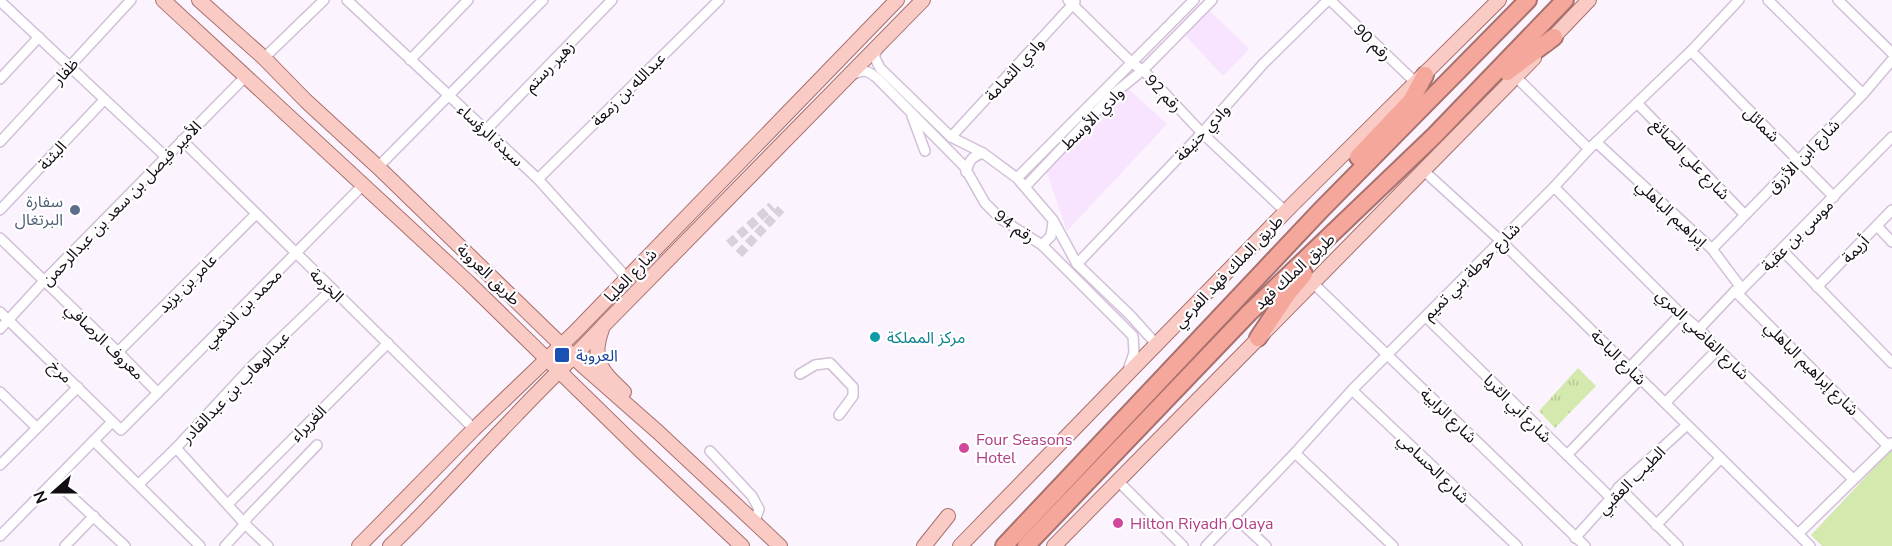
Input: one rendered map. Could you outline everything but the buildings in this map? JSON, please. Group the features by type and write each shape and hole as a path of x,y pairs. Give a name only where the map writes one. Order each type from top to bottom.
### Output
{"highway":[{"name":"طريق الملك فهد","path":"1004,546 1331,200 1528,0"},
{"name":"طريق الملك فهد","path":"1026,546 1249,314 1329,239 1467,102 1565,0"},
{"path":"1467,102 1554,37"},
{"path":"1331,200 1334,185 1338,180 1412,101 1420,79"},
{"path":"1258,338 1288,293 1329,239"}],"main road":[{"name":"طريق العروبة","path":"163,0 244,78 468,282 742,546"},
{"name":"طريق العروبة","path":"199,0 264,58 574,358 658,432 780,546"},
{"name":"شارع العليا","path":"359,546 474,429 561,345 897,0"},
{"name":"شارع العليا","path":"390,546 519,411 574,358 923,0"},
{"name":"طريق الملك فهد الفرعي","path":"962,545 1286,212 1499,0"},
{"path":"1054,546 1314,284 1589,0"},
{"path":"870,27 866,38 868,46 876,45 882,40"},
{"path":"603,326 597,341 598,364 653,422 658,432"},
{"path":"924,546 948,516"}],"street":[{"name":"ظفار","path":"0,142 131,0"},
{"path":"264,58 324,0"},
{"name":"سيدة الرؤساء","path":"347,0 538,178 627,278"},
{"path":"410,60 468,0"},
{"path":"378,167 543,0"},
{"name":"زهير رستم","path":"485,131 612,0"},
{"name":"عبدالله بن زمعة","path":"538,178 719,0"},
{"name":"وادي الأوسط","path":"1017,178 1133,64 1194,0"},
{"name":"وادي الأوسط","path":"1025,186 1111,96 1143,70 1212,0"},
{"name":"رقم 90","path":"1329,0 1420,79"},
{"name":"وادي حنيفة","path":"1077,264 1202,133 1263,64 1329,0"},
{"name":"شارع حوطة بني تميم","path":"1206,546 1387,354 1501,241 1593,145 1691,51 1739,0"},
{"path":"1768,0 1863,94"},
{"path":"1838,0 1892,53"},
{"path":"0,1 166,157"},
{"name":"رقم 92","path":"1072,1 1133,64 1143,70 1202,133 1286,212"},
{"name":"وادي الثمامة","path":"951,137 1072,1"},
{"path":"0,79 39,37"},
{"name":"رقم 94","path":"882,40 874,56 880,68 951,137 982,153 1017,178 1053,220 1077,264 1131,316 1157,345"},
{"name":"شمائل","path":"1691,51 1834,197"},
{"name":"شارع ابن الأزرق","path":"1712,249 1863,94 1892,60"},
{"name":"رقم 94","path":"849,76 862,70 868,71 964,166 985,203 1001,219 1042,245 1093,294 1132,336 1134,353 1127,374"},
{"name":"إبراهيم الباهلي","path":"1516,77 1712,249 1739,290"},
{"name":"الأمير فيصل بن سعد بن عبدالرحمن","path":"0,329 44,281 244,78"},
{"name":"البثنة","path":"0,210 104,100"},
{"name":"شارع علي الصائغ","path":"1637,103 1745,215"},
{"path":"912,114 925,151"},
{"name":"موسى بن عقبة","path":"1699,329 1782,250 1892,137"},
{"name":"الخرمة","path":"182,140 255,215 474,429"},
{"path":"966,172 968,162 973,156 982,153"},
{"name":"شارع الباحة","path":"1424,171 1501,241 1810,546"},
{"name":"محمد بن الذهبي","path":"121,430 362,186"},
{"name":"شارع القاضي المري","path":"1554,187 1681,314 1853,479"},
{"name":"أريمة","path":"1817,287 1892,210"},
{"name":"عامر بن يزيد","path":"118,352 255,215"},
{"path":"1042,245 1051,236 1053,220"},
{"path":"1877,226 1892,242"},
{"name":"معروف الرصافي","path":"0,238 158,393"},
{"path":"1782,250 1892,363"},
{"name":"شارع الرابية","path":"1314,284 1585,546"},
{"name":"عبدالوهاب بن عبدالقادر","path":"139,484 176,448 252,366 332,289"},
{"name":"شارع إبراهيم الباهلي","path":"1739,290 1890,444"},
{"path":"1093,294 1101,295 1121,313 1131,316"},
{"name":"مرخ","path":"0,312 121,430"},
{"path":"1630,368 1681,314"},
{"name":"شارع أبي الثريا","path":"1426,317 1611,498"},
{"name":"الغريراء","path":"228,504 388,343"},
{"path":"1665,403 1718,349"},
{"path":"800,374 815,364 830,363 853,387 853,396 839,416"},
{"path":"1567,455 1640,379"},
{"path":"0,465 78,387"},
{"name":"شارع الحسامي","path":"1352,390 1517,546"},
{"path":"0,392 36,427"},
{"path":"0,536 112,422"},
{"name":"الطيب العقبي","path":"1575,538 1619,487 1688,425"},
{"path":"94,441 200,546"},
{"path":"1798,534 1890,444"},
{"path":"225,546 257,508 317,445"},
{"path":"176,448 268,546"},
{"path":"710,451 752,496 759,509 755,521"},
{"path":"1295,453 1393,546"},
{"path":"1656,525 1720,459"},
{"path":"1117,480 1184,546"},
{"path":"55,481 124,546"},
{"path":"1619,487 1678,546"},
{"path":"65,546 94,516"},
{"path":"1234,516 1266,546"}],"shaded area":[{"path":"1208,9 1249,49 1223,76 1184,34"},
{"path":"1124,85 1167,124 1067,231 1044,164"}],"green space":[{"path":"1578,368 1596,386 1555,428 1539,411"},
{"path":"1892,449 1892,546 1822,546 1811,535"}],"tunnel":[{"path":"729,244 772,206"},
{"path":"739,254 781,209"}],"place":[{"name":"سفارة البرتغال","path":"75,210"},
{"name":"مركز المملكة","path":"875,337"},
{"name":"العروبة","path":"562,355"},
{"name":"Four Seasons Hotel","path":"964,448"},
{"name":"Hilton Riyadh Olaya","path":"1118,523"}]}
